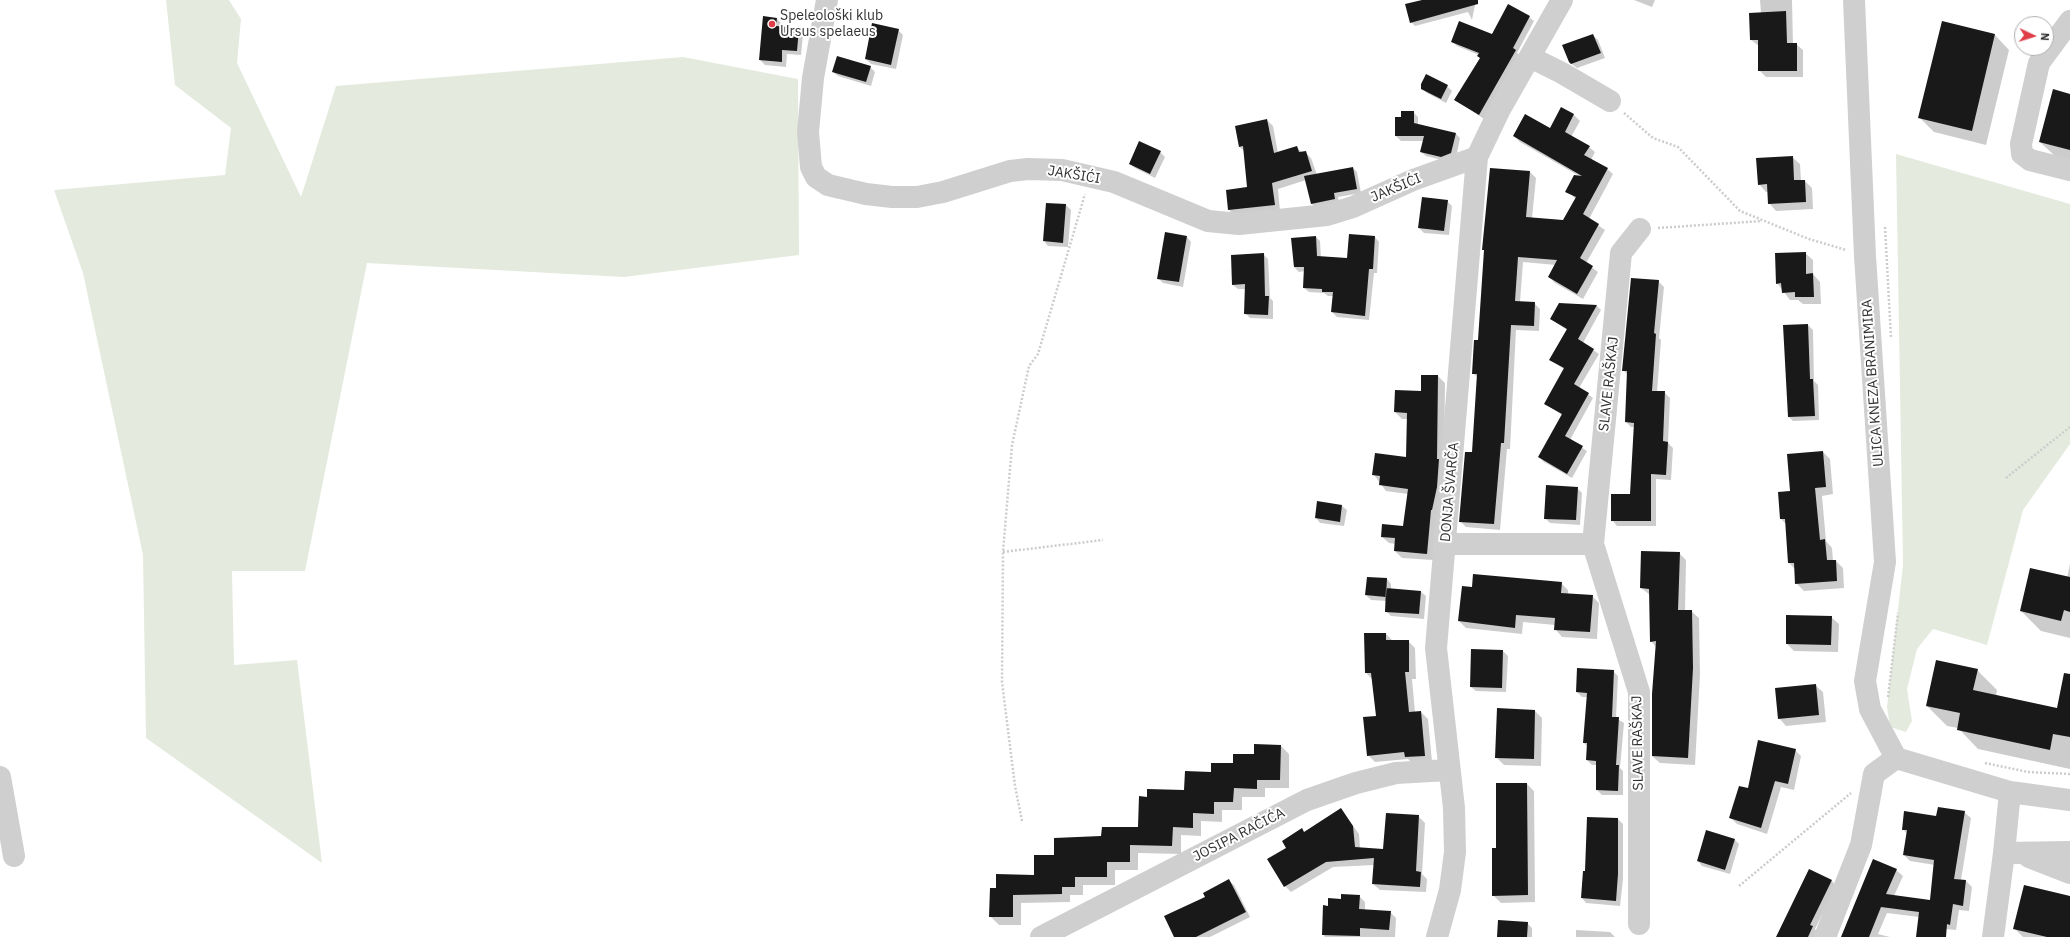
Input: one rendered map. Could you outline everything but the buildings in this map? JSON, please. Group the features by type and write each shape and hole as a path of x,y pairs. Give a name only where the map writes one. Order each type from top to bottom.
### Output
{"street":[{"name":"JAKŠIĆI","path":"827,0 813,78 808,132 811,167 816,177 828,185 866,194 892,197 917,197 943,192 1010,171 1028,169 1062,170 1125,186 1208,221 1239,224 1327,215 1353,207 1413,180 1477,157"},
{"name":"DONJA ŠVARČA","path":"1437,937 1450,890 1455,852 1454,808 1448,770 1436,648 1446,544 1477,157 1500,109 1562,0"},
{"name":"ULICA KNEZA BRANIMIRA","path":"1854,0 1865,256 1885,562 1865,681 1870,709 1896,758"},
{"path":"2070,21 2068,27 2039,63 2021,144 2022,154 2030,160 2070,170"},
{"path":"1530,57 1562,73 1610,101"},
{"name":"SLAVE RAŠKAJ","path":"1639,924 1639,692 1593,544 1621,253 1640,229"},
{"path":"1446,544 1593,544"},
{"path":"1825,937 1861,845 1874,774 1896,758 2010,792 2070,800"},
{"name":"JOSIPA RAČIĆA","path":"1041,937 1307,800 1356,782 1396,773 1448,770"},
{"path":"0,777 14,856"},
{"path":"1993,937 2012,853 2010,792"},
{"path":"2012,853 2070,852"},
{"path":"2012,853 2070,873"}],"path":[{"path":"1610,101 1653,138 1678,147 1740,211 1809,239 1865,256"},
{"path":"1022,821 1015,786 1002,682 1003,552 1012,445 1029,366 1038,354 1090,176"},
{"path":"1640,229 1763,220"},
{"path":"1884,222 1892,340"},
{"path":"2006,478 2070,427"},
{"path":"1003,552 1103,540"},
{"path":"1888,699 1898,612"},
{"path":"1982,762 2028,772 2070,774"},
{"path":"1739,886 1874,774"}],"shaded area":[{"path":"166,0 229,0 241,19 237,63 301,197 336,86 683,57 798,79 799,255 624,277 367,263 305,571 232,571 234,665 297,660 322,863 146,738 143,555 83,273 54,190 225,175 231,128 175,85"},
{"path":"1896,154 2070,204 2070,444 2023,510 1987,645 1933,629 1917,649 1907,689 1912,721 1906,732 1890,727 1887,707 1903,565"}],"place":[{"name":"Speleološki klub Ursus spelaeus","path":"772,24"}]}
